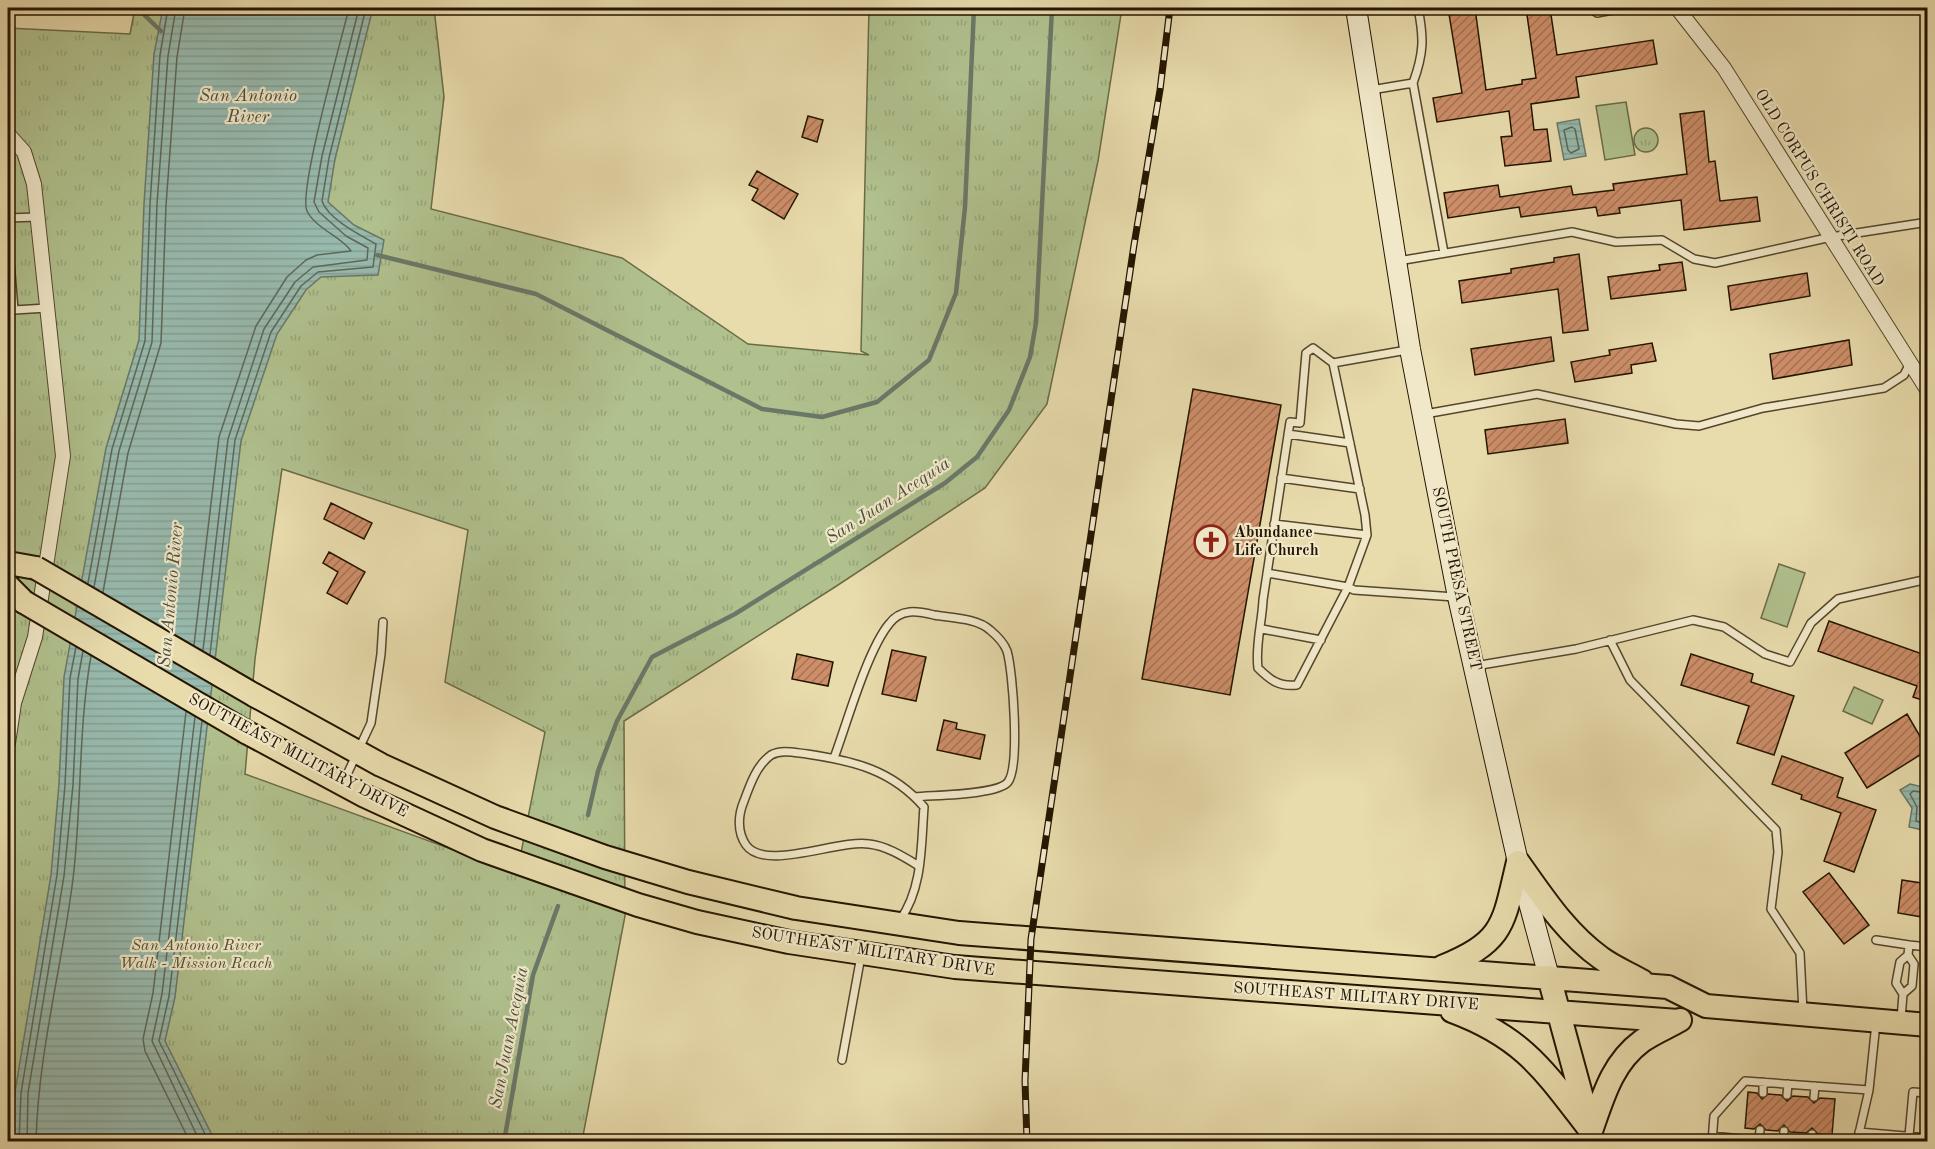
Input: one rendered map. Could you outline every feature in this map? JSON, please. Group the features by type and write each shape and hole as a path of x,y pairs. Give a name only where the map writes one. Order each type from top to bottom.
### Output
{"main road":[{"name":"SOUTH PRESA STREET","path":"1356,8 1410,349 1458,597 1518,862 1593,1136"},
{"name":"SOUTHEAST MILITARY DRIVE","path":"8,563 36,568 358,753 495,817 605,856 688,882 796,908 897,924 1031,939 1668,987 1706,1006 1928,1025"},
{"name":"SOUTHEAST MILITARY DRIVE","path":"8,586 24,602 246,732 343,784 482,850 638,905 766,937 862,953 1007,972 1678,1021"},
{"path":"1438,968 1471,955 1488,944 1498,931 1505,917 1518,862"},
{"path":"1518,862 1562,922 1582,943 1602,959 1651,986"},
{"path":"892,957 897,924"},
{"path":"1425,1002 1485,1023 1507,1037 1533,1059 1593,1136"},
{"path":"1593,1136 1607,1086 1619,1064 1643,1040 1706,1006"}],"street":[{"name":"OLD CORPUS CHRISTI ROAD","path":"1677,8 1724,68 1928,391"},
{"path":"8,134 24,152 30,165 61,418 61,477 35,637 11,697 8,743"}],"lane":[{"path":"1418,8 1424,35 1422,61 1413,83 1444,253"},
{"path":"1590,8 1597,13 1623,8"},
{"path":"1368,90 1413,83"},
{"path":"8,218 37,217"},
{"path":"1397,261 1572,232 1616,242 1662,240 1694,259 1715,263 1831,237 1928,222"},
{"path":"8,237 14,310 47,308"},
{"path":"1313,348 1333,363 1360,489 1366,535 1348,587 1297,685 1280,685 1258,668 1256,654 1262,629 1267,573 1288,434 1290,422 1300,423 1306,353 1313,348"},
{"path":"1333,363 1410,349"},
{"path":"1423,414 1537,394 1676,424 1699,426 1763,408 1884,388 1904,375 1910,363"},
{"path":"1288,434 1350,443"},
{"path":"1281,478 1360,489"},
{"path":"1274,524 1366,535"},
{"path":"1267,573 1354,590 1458,597"},
{"path":"1473,666 1610,640 1693,620 1724,627 1765,654 1790,662 1811,623 1838,599 1928,579"},
{"path":"834,758 877,643 899,613 916,611 988,627 1006,650 1010,673 1015,718 1012,769 1008,782 997,789 915,797"},
{"path":"343,784 371,723 381,654 382,622"},
{"path":"1262,629 1321,640"},
{"path":"1610,640 1630,680 1776,830 1778,852 1771,909 1800,953 1803,1014"},
{"path":"897,924 910,907 919,866 924,807 915,797 886,774 859,763 834,758 783,752 765,761 754,775 741,807 739,828 746,845 758,854 770,856 849,843 870,844 887,849 919,866"},
{"path":"1876,940 1928,947"},
{"path":"1900,1023 1903,994 1896,983 1900,962 1908,955 1910,945"},
{"path":"842,1060 862,953"},
{"path":"1903,994 1912,986 1914,964 1908,955"},
{"path":"1857,1142 1869,1090 1876,1021"},
{"path":"1771,1142 1712,1139 1714,1116 1745,1081 1869,1090"},
{"path":"1763,1082 1763,1093"},
{"path":"1786,1095 1788,1084"},
{"path":"1814,1098 1815,1086"},
{"path":"1909,1136 1913,1092 1928,1093"},
{"path":"1759,1140 1760,1130"},
{"path":"1783,1142 1784,1131"},
{"path":"1859,1132 1928,1138"}],"green space":[{"name":"San Antonio River Walk - Mission Reach","path":"135,8 434,8 444,97 431,209 622,258 748,344 869,355 861,351 869,8 1122,8 1098,161 1047,404 985,488 835,587 624,721 625,916 582,1141 8,1142 8,28 130,34","holes":["282,469 468,530 445,682 545,732 517,873 245,774 255,659"]},
{"path":"1626,102 1635,155 1605,160 1596,106"},
{"path":"1646,128 1651,129 1657,135 1657,145 1651,151 1646,152 1641,151 1635,145 1634,140 1635,135 1641,129"},
{"path":"1779,564 1805,573 1787,627 1761,618"},
{"path":"1854,687 1883,700 1872,724 1843,711"}],"water":[{"name":"San Antonio River","path":"163,8 373,8 335,159 328,202 354,225 384,240 378,275 321,277 306,290 277,334 241,441 175,997 165,1041 215,1141 13,1142 15,1092 51,875 59,784 64,677 106,448 139,340 144,204 154,54"},
{"path":"1579,119 1586,156 1564,160 1557,123"},
{"path":"1910,784 1927,788 1925,805 1927,806 1927,831 1909,827 1912,808 1900,790"}],"building":[{"path":"1448,8 1475,8 1486,90 1522,84 1522,80 1536,78 1526,8 1550,8 1557,55 1653,40 1657,64 1576,77 1579,97 1531,104 1534,130 1547,129 1551,161 1505,166 1501,137 1512,136 1509,111 1437,122 1433,98 1462,93"},
{"path":"1704,111 1709,162 1715,161 1720,201 1757,197 1760,221 1684,230 1681,200 1619,208 1620,213 1598,216 1596,207 1521,217 1519,207 1448,218 1444,193 1498,185 1500,197 1571,186 1573,195 1614,190 1613,184 1687,174 1680,114"},
{"path":"808,116 823,120 817,142 802,137"},
{"path":"757,171 798,194 784,219 752,200 758,189 749,185"},
{"path":"1579,254 1588,330 1563,333 1558,289 1462,303 1459,281 1511,273 1511,269 1554,262 1554,258"},
{"path":"1682,262 1686,290 1611,299 1608,277 1660,270 1659,265"},
{"path":"1807,273 1810,296 1731,310 1728,286"},
{"path":"1551,337 1554,361 1475,375 1471,349"},
{"path":"1849,340 1852,365 1773,379 1770,354"},
{"path":"1652,343 1656,361 1631,365 1632,373 1575,382 1571,362 1610,355 1609,350"},
{"name":"Abundance Life Church","path":"1193,389 1281,405 1230,695 1142,679"},
{"path":"1565,419 1568,443 1488,454 1485,430"},
{"path":"331,503 372,523 364,539 324,519"},
{"path":"329,552 365,572 347,604 327,593 338,572 323,563"},
{"path":"1829,621 1928,656 1928,702 1913,697 1917,686 1818,651"},
{"path":"892,650 926,657 916,701 882,694"},
{"path":"797,654 833,662 828,686 792,679"},
{"path":"1691,654 1753,674 1751,682 1794,696 1774,755 1737,743 1749,706 1681,685"},
{"path":"1907,714 1928,750 1867,788 1845,753"},
{"path":"944,720 957,723 956,729 985,735 980,759 937,750"},
{"path":"1782,756 1843,778 1837,797 1876,810 1854,872 1824,861 1841,813 1801,799 1802,795 1772,784"},
{"path":"1829,873 1869,925 1844,944 1803,892"},
{"path":"1902,880 1928,884 1928,918 1898,913"},
{"path":"1748,1092 1757,1093 1762,1099 1768,1094 1781,1095 1787,1101 1793,1096 1808,1097 1814,1103 1820,1098 1835,1099 1832,1135 1818,1134 1812,1128 1806,1133 1790,1132 1784,1125 1778,1131 1766,1130 1760,1124 1754,1129 1745,1128"}],"waterway":[{"path":"137,8 161,31"},
{"path":"377,255 536,294 762,409 822,417 877,402 929,360 956,293 965,207 974,8"},
{"name":"San Juan Acequia","path":"588,815 598,771 617,721 652,657 735,614 945,483 977,457 1009,410 1030,357 1036,323 1052,8"},
{"name":"San Juan Acequia","path":"504,1142 533,975 558,906"}],"railway":[{"path":"1027,1142 1025,1081 1031,939 1134,245 1160,90 1170,8"}],"place":[{"name":"Abundance Life Church","path":"1211,542"}]}
